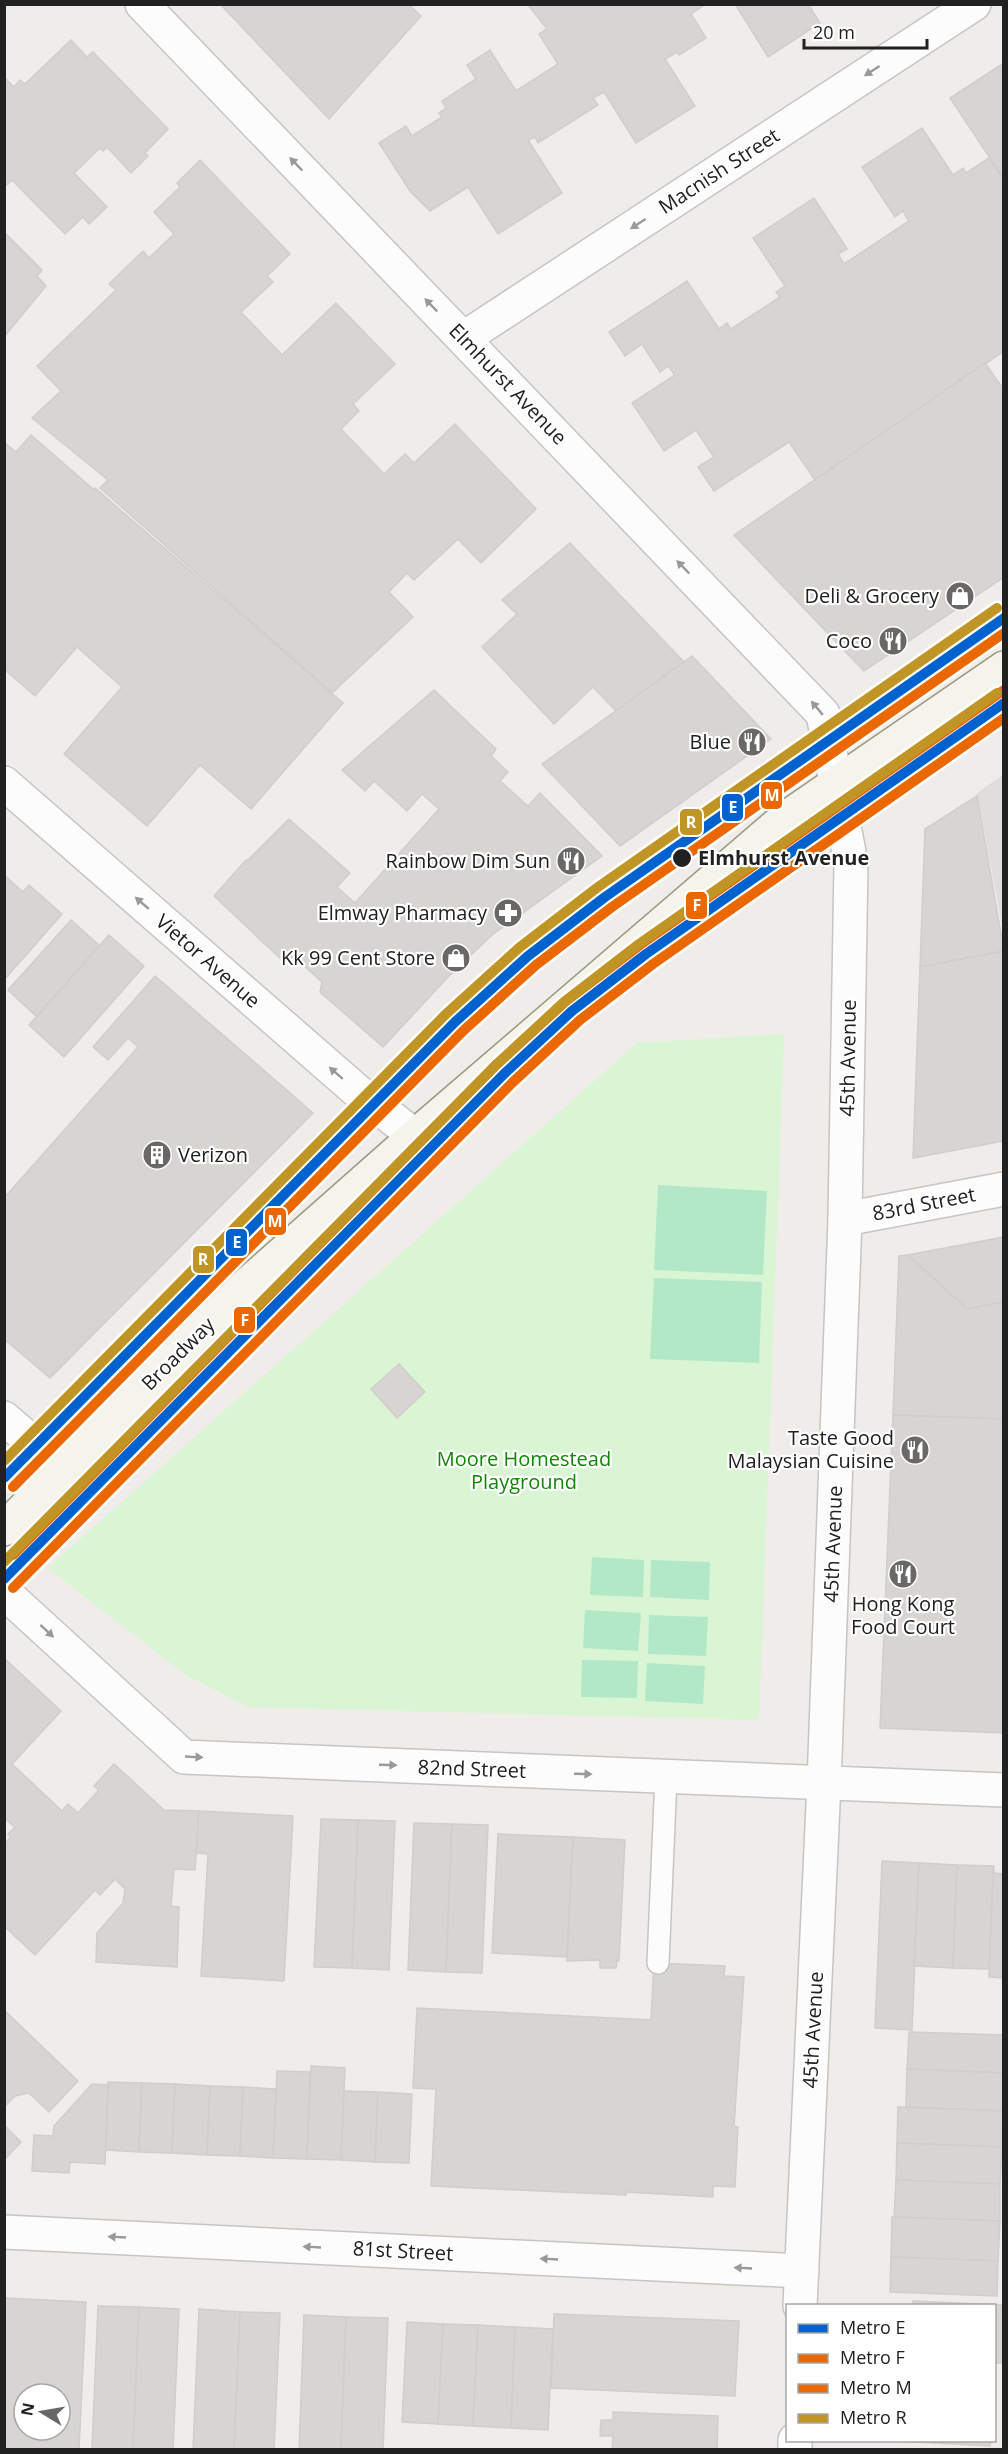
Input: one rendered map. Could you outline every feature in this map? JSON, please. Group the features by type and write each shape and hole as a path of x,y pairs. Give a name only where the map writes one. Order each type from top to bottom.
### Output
{"main road":[{"name":"Broadway","path":"4,1529 244,1287 415,1136 783,820 1004,668"}],"street":[{"name":"Elmhurst Avenue","path":"142,4 823,714 837,784"},
{"name":"Macnish Street","path":"464,338 974,4"},
{"name":"Vietor Avenue","path":"4,783 356,1090 415,1136"},
{"name":"45th Avenue","path":"800,2304 824,1783 845,1219 851,863 837,784"},
{"name":"83rd Street","path":"845,1219 1004,1189"},
{"path":"4,1418 63,1469"},
{"name":"82nd Street","path":"4,1592 184,1757 1004,1790"},
{"name":"81st Street","path":"4,2232 802,2271"}],"lane":[{"path":"658,1963 666,1777"}],"green space":[{"name":"Moore Homestead Playground","path":"784,1034 759,1720 248,1707 186,1675 48,1568 637,1043"},
{"path":"658,1185 767,1191 763,1275 654,1270"},
{"path":"654,1278 762,1282 759,1363 650,1359"},
{"path":"592,1557 644,1560 643,1597 590,1595"},
{"path":"651,1560 710,1562 709,1600 650,1597"},
{"path":"585,1610 641,1613 638,1651 583,1648"},
{"path":"649,1615 708,1617 706,1656 648,1654"},
{"path":"582,1660 638,1661 637,1698 581,1697"},
{"path":"647,1663 705,1666 703,1704 645,1701"}],"shaded area":[{"path":"1003,775 1004,931 977,793"}],"building":[{"path":"220,4 408,4 421,16 329,119"},
{"path":"531,4 706,4 691,14 706,38 679,55 677,52 665,59 695,106 636,143 604,92 593,98 598,105 538,143 535,137 528,140 562,193 498,234 468,187 430,211 410,191 379,143 406,126 412,136 442,117 439,113 446,108 442,101 476,79 467,65 490,50 516,91 558,64 539,34 547,29 529,6"},
{"path":"735,4 808,4 820,23 768,57"},
{"path":"71,40 87,57 93,52 168,129 145,153 148,156 131,173 107,147 103,151 100,148 74,173 107,207 89,224 83,217 65,234 12,180 4,187 4,77 14,87 20,80 25,84"},
{"path":"1004,63 1004,179 950,98"},
{"path":"922,128 953,175 963,168 966,173 989,158 1004,179 1004,351 815,480 789,442 714,491 698,467 714,457 696,430 664,451 632,403 675,375 668,366 660,372 642,344 625,356 609,332 687,281 719,329 727,323 731,329 780,297 776,292 785,286 753,238 814,198 847,249 838,254 844,264 909,221 903,211 895,217 862,167"},
{"path":"200,160 290,254 267,276 273,282 241,312 282,355 336,303 395,364 353,404 359,411 341,429 384,474 405,454 414,463 455,424 536,509 481,563 458,539 414,580 407,573 389,592 413,617 332,693 100,488 108,480 32,418 61,391 37,366 116,290 109,284 143,251 149,258 174,234 154,212 180,187 177,183"},
{"path":"4,232 42,270 37,276 46,286 4,337"},
{"path":"985,363 1004,390 1004,577 864,671 734,535"},
{"path":"31,435 343,703 251,809 200,765 147,826 64,754 122,687 77,647 35,696 4,669 4,442 16,452"},
{"path":"570,543 684,662 616,711 593,687 554,724 482,647 517,614 502,600"},
{"path":"692,656 771,739 620,846 542,764"},
{"path":"434,690 496,749 491,756 508,772 500,781 528,806 540,793 602,856 492,935 448,977 383,1047 320,992 322,982 293,956 283,961 214,896 246,860 289,819 350,873 337,887 355,903 439,809 422,794 407,811 374,781 365,791 342,770"},
{"path":"977,796 1004,951 920,967 925,829"},
{"path":"4,875 23,892 29,885 62,914 4,980"},
{"path":"71,920 100,946 37,1017 8,990"},
{"path":"109,935 144,966 64,1057 29,1025"},
{"path":"1004,951 1004,1141 913,1158 920,967"},
{"name":"Verizon","path":"155,976 313,1113 50,1378 4,1339 4,1198 138,1047 128,1038 108,1060 93,1047"},
{"path":"1004,1237 1004,1302 967,1309 908,1255"},
{"path":"908,1255 967,1309 1004,1302 1004,1419 893,1415 899,1256"},
{"path":"399,1364 425,1392 397,1418 371,1389"},
{"path":"893,1415 1004,1419 1004,1733 880,1728"},
{"path":"4,1658 61,1711 12,1764 62,1811 68,1804 78,1813 99,1790 94,1786 114,1764 164,1810 199,1811 195,1870 174,1869 171,1906 179,1907 177,1967 96,1962 97,1933 123,1903 125,1889 115,1879 100,1895 95,1890 35,1955 4,1926 4,1844 11,1837 8,1834 15,1827 4,1818"},
{"path":"199,1811 293,1816 284,1981 201,1976 208,1854 196,1853"},
{"path":"321,1819 358,1820 352,1968 314,1967"},
{"path":"358,1820 395,1821 389,1970 352,1968"},
{"path":"414,1823 452,1824 446,1972 408,1970"},
{"path":"452,1824 488,1825 482,1973 446,1972"},
{"path":"498,1834 573,1837 567,1957 492,1953"},
{"path":"573,1837 625,1840 619,1961 617,1960 616,1968 600,1968 600,1960 567,1961"},
{"path":"882,1861 919,1863 912,2030 875,2028"},
{"path":"919,1863 957,1865 953,1968 914,1966"},
{"path":"957,1865 994,1866 989,1969 953,1968"},
{"path":"993,1873 1004,1874 1004,1978 989,1977"},
{"path":"654,1963 725,1966 724,1976 744,1977 734,2126 738,2127 735,2187 713,2186 713,2197 431,2186 436,2089 413,2088 417,2008 651,2020"},
{"path":"4,2010 78,2081 49,2112 29,2093 15,2096 4,2107"},
{"path":"909,2032 1004,2035 1004,2073 907,2069"},
{"path":"311,2066 345,2068 341,2160 307,2159"},
{"path":"907,2069 1004,2073 1004,2111 906,2107"},
{"path":"277,2071 310,2072 307,2159 273,2158"},
{"path":"108,2082 142,2083 139,2152 106,2150"},
{"path":"142,2083 175,2084 172,2153 139,2152"},
{"path":"92,2084 108,2085 105,2164 70,2162 69,2173 32,2171 34,2135 53,2136 54,2126"},
{"path":"175,2084 210,2086 207,2155 172,2153"},
{"path":"210,2086 243,2087 240,2156 207,2155"},
{"path":"243,2087 276,2089 273,2158 240,2156"},
{"path":"344,2091 378,2092 375,2162 341,2160"},
{"path":"378,2092 412,2094 409,2163 375,2162"},
{"path":"898,2107 1003,2111 1002,2147 897,2143"},
{"path":"4,2125 21,2142 4,2160"},
{"path":"897,2143 1002,2147 1000,2184 896,2180"},
{"path":"896,2180 1000,2184 1000,2221 894,2217"},
{"path":"892,2217 1000,2221 998,2261 891,2257"},
{"path":"891,2257 998,2261 997,2296 890,2292"},
{"path":"4,2298 86,2302 79,2450 4,2450"},
{"path":"913,2301 981,2304 912,2304"},
{"path":"996,2305 1004,2305 1004,2363 996,2363"},
{"path":"98,2306 139,2307 133,2450 92,2448"},
{"path":"139,2307 179,2309 173,2450 133,2450"},
{"path":"199,2309 240,2312 234,2450 193,2450"},
{"path":"240,2312 280,2313 274,2450 234,2450"},
{"path":"554,2314 739,2321 735,2396 551,2388"},
{"path":"304,2315 346,2317 341,2450 299,2450"},
{"path":"346,2317 388,2318 383,2450 341,2450"},
{"path":"407,2322 443,2324 438,2424 402,2422"},
{"path":"443,2324 478,2325 473,2426 438,2424"},
{"path":"478,2325 515,2327 511,2428 473,2426"},
{"path":"515,2327 553,2329 548,2430 511,2428"},
{"path":"613,2412 718,2416 717,2450 612,2450 613,2436 600,2436 601,2420 613,2420"},
{"path":"915,2442 991,2442 990,2446"}],"metro line":[{"name":"R","path":"4,1461 446,1014 520,947 598,887 997,608"},
{"name":"E","path":"4,1478 455,1022 528,956 605,897 1004,618"},
{"name":"M","path":"13,1487 463,1031 536,965 612,907 1004,633"},
{"name":"F","path":"13,1555 496,1065 566,1001 640,945 1004,690"},
{"name":"R","path":"4,1562 495,1066 564,1002 639,944 997,693"},
{"name":"E","path":"4,1579 504,1074 572,1011 646,954 1004,703"},
{"name":"M","path":"13,1588 512,1083 580,1020 653,964 1004,718"}],"place":[{"name":"Deli & Grocery","path":"960,596"},
{"name":"Coco","path":"893,641"},
{"name":"Blue","path":"752,742"},
{"name":"Elmhurst Avenue","path":"682,858"},
{"name":"Rainbow Dim Sun","path":"571,861"},
{"name":"Elmway Pharmacy","path":"508,913"},
{"name":"Kk 99 Cent Store","path":"456,958"},
{"name":"Verizon","path":"157,1155"},
{"name":"Taste Good Malaysian Cuisine","path":"915,1450"},
{"name":"Hong Kong Food Court","path":"903,1574"}]}
